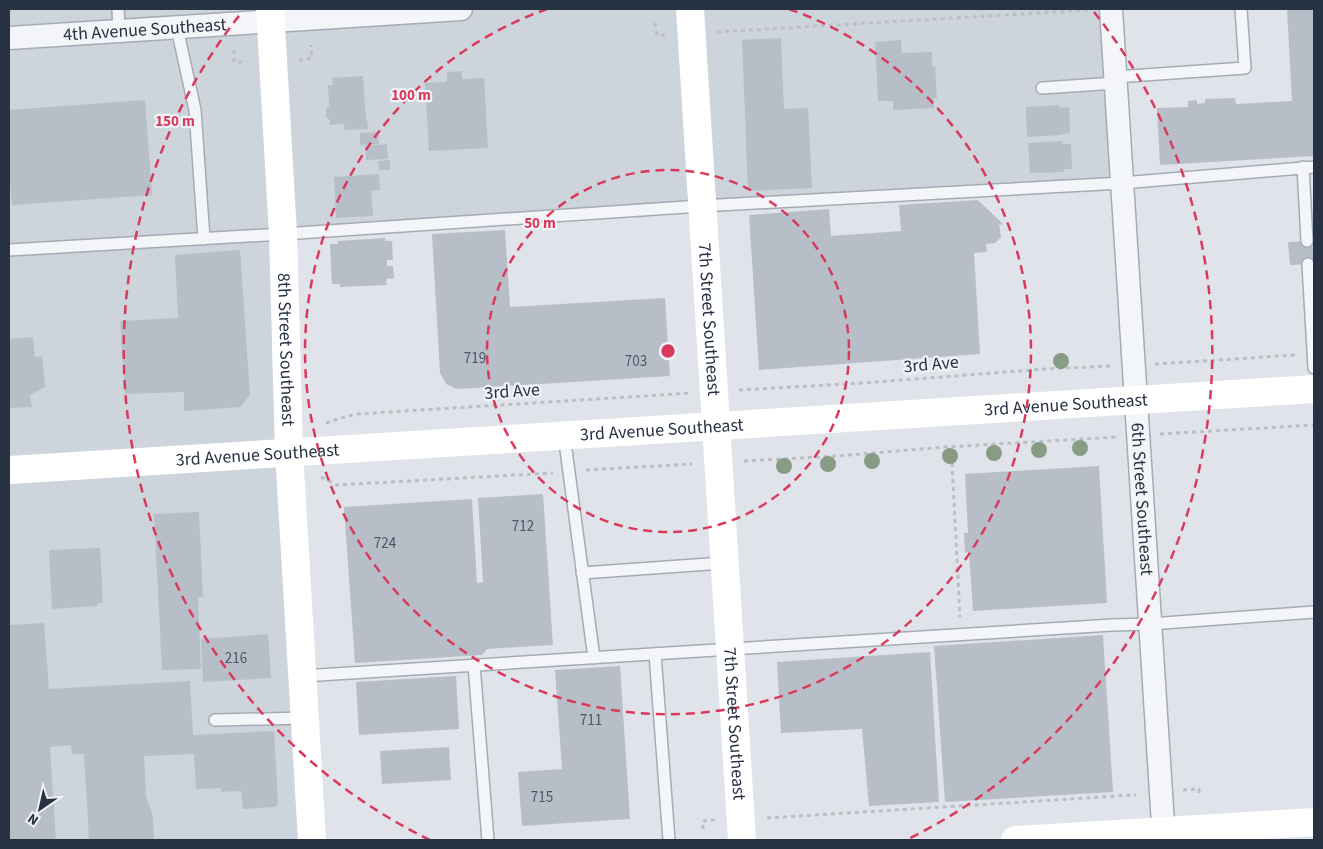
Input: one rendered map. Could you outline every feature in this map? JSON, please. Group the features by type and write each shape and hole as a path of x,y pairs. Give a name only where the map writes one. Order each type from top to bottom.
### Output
{"main road":[{"name":"7th Street Southeast","path":"690,9 742,840"},
{"name":"8th Street Southeast","path":"271,15 282,234 288,452 312,840"},
{"name":"3rd Avenue Southeast","path":"9,470 1314,389"},
{"path":"1015,840 1164,836 1314,822"}],"street":[{"name":"4th Avenue Southeast","path":"9,38 177,28 271,15 461,9"},
{"name":"6th Street Southeast","path":"1111,9 1164,836"}],"lane":[{"path":"118,9 119,32"},
{"path":"1042,88 1245,68 1241,9"},
{"path":"177,28 196,110 204,239"},
{"path":"9,250 701,206 1122,183 1309,167 1307,241"},
{"path":"1308,264 1314,368"},
{"path":"564,435 594,658"},
{"path":"582,573 724,563"},
{"path":"302,676 961,634 1150,624 1314,612"},
{"path":"655,654 669,840"},
{"path":"474,665 488,840"},
{"path":"215,720 305,718"}],"path":[{"path":"716,32 1088,10"},
{"path":"655,23 657,36 667,35"},
{"path":"299,60 312,58 311,45"},
{"path":"234,50 234,62 248,62"},
{"path":"1179,363 1313,354"},
{"name":"3rd Ave","path":"764,389 863,384 1045,369 1102,367"},
{"name":"3rd Ave","path":"341,418 357,414 686,393"},
{"path":"1170,434 1314,425"},
{"path":"754,460 1092,439"},
{"path":"952,463 961,634"},
{"path":"332,484 374,484 672,465"},
{"path":"1184,790 1199,789 1198,796"},
{"path":"766,818 1136,795"},
{"path":"703,829 703,821 716,820"}],"shaded area":[{"path":"9,9 1111,9 1122,183 283,234 314,840 9,840"}],"building":[{"path":"1287,9 1314,9 1314,156 1160,165 1157,108 1188,107 1188,101 1197,100 1197,104 1205,103 1205,99 1235,98 1236,104 1292,101"},
{"path":"781,38 784,109 808,108 812,188 748,191 742,40"},
{"path":"901,40 902,53 932,52 932,67 935,66 937,98 934,98 934,108 893,110 893,101 878,101 875,42"},
{"path":"462,71 462,79 484,78 488,148 429,151 425,83 447,82 447,72"},
{"path":"363,76 368,129 345,130 344,124 330,125 330,120 326,117 326,109 329,106 328,85 333,85 332,78"},
{"path":"145,100 152,195 12,205 9,177 9,110"},
{"path":"1059,105 1059,108 1069,107 1070,133 1027,137 1026,107"},
{"path":"378,132 379,144 360,145 360,133"},
{"path":"1062,141 1062,144 1071,144 1072,169 1064,169 1064,172 1030,173 1028,143"},
{"path":"387,144 388,159 366,160 365,146"},
{"path":"390,160 390,170 379,170 378,161"},
{"path":"379,174 380,190 371,191 373,216 336,218 334,177"},
{"path":"978,200 1003,224 999,225 1001,237 995,243 986,244 987,252 974,253 980,354 759,370 749,215 829,209 831,236 901,231 899,205"},
{"path":"505,230 510,307 665,298 670,376 457,389 446,384 440,373 432,234"},
{"path":"385,238 385,241 392,241 393,260 387,260 387,266 393,266 394,278 386,279 387,285 340,287 340,284 332,284 330,244 338,244 338,241"},
{"path":"1314,241 1314,264 1290,265 1288,242"},
{"path":"240,250 250,395 240,407 184,411 184,392 125,394 120,321 178,318 175,255"},
{"path":"33,337 35,357 42,356 45,387 30,395 32,407 9,408 9,339"},
{"path":"1099,466 1107,603 973,611 969,552 965,553 964,533 968,533 965,474"},
{"path":"543,494 553,645 487,649 482,655 355,663 344,507 472,499 477,583 483,582 478,498"},
{"path":"199,512 203,597 198,597 201,669 162,670 154,514"},
{"path":"100,548 103,603 98,603 98,606 52,609 49,550"},
{"path":"44,623 49,689 190,681 193,735 274,731 278,804 275,807 243,809 241,791 221,792 221,788 196,789 194,754 144,756 146,796 153,816 154,840 89,840 84,754 72,754 71,745 50,747 56,840 9,840 9,625"},
{"path":"268,634 271,678 203,682 201,639"},
{"path":"1103,635 1113,792 945,802 934,646"},
{"path":"930,652 939,802 869,806 862,729 781,733 777,662"},
{"path":"620,666 630,819 522,826 518,772 562,769 555,670"},
{"path":"456,676 459,729 359,735 356,682"},
{"path":"449,747 451,780 382,784 380,751"}]}
